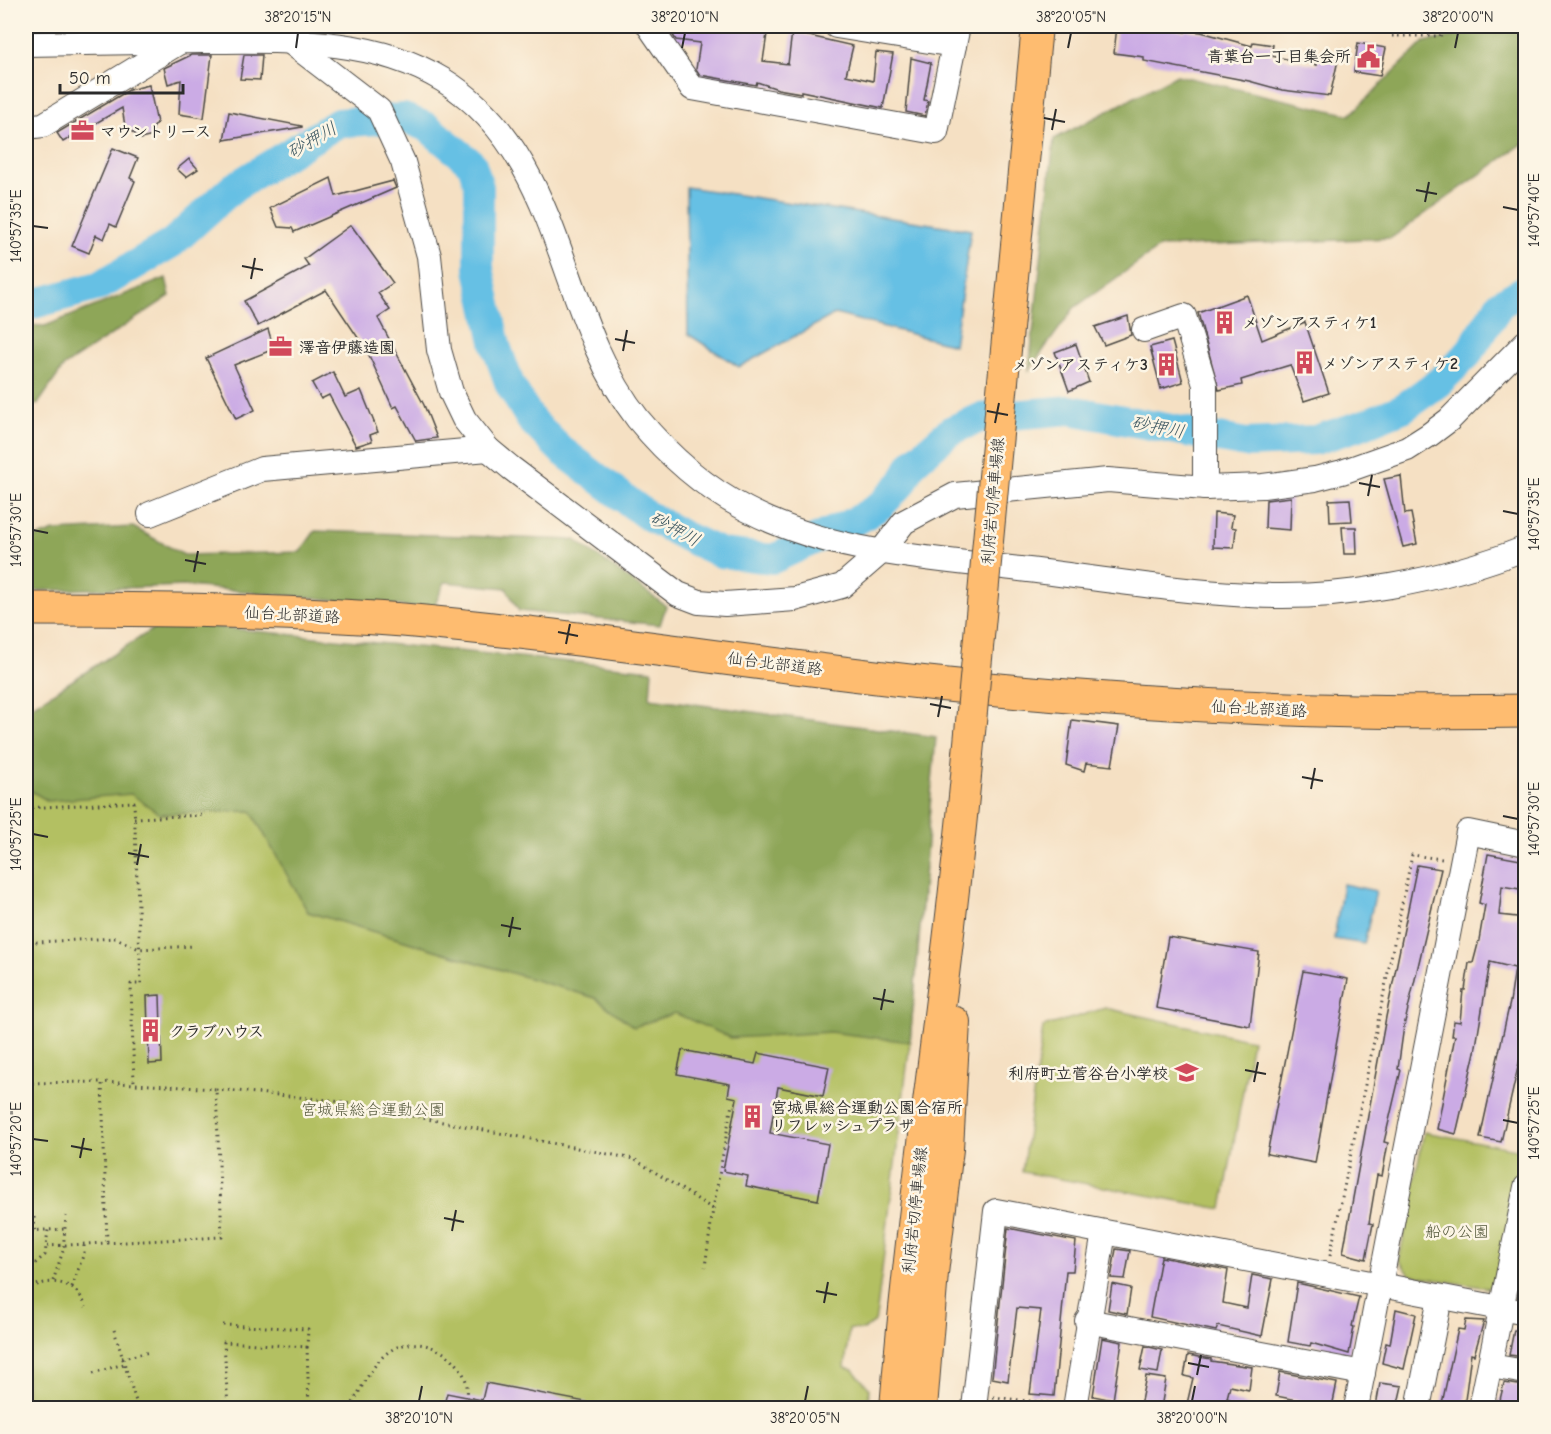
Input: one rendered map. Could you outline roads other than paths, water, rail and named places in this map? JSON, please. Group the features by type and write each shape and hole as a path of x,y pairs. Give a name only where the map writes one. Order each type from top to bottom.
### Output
{"highway":[{"name":"仙台北部道路","path":"26,609 209,609 403,620 935,683 1280,710 1417,714 1526,711"}],"main road":[{"name":"利府岩切停車場線","path":"895,1408 923,1128 958,869 1036,26"},
{"name":"利府岩切停車場線","path":"922,1408 933,1274 948,1149 960,932 958,869"}],"street":[{"path":"649,26 692,88 936,132 956,35 836,26"},
{"path":"289,41 380,110 403,162 429,256 439,350 451,392 464,419 488,449 678,594 699,602 725,604 795,599 842,586 871,551 904,522 955,495 1108,480 1205,478 1263,486 1315,479 1407,449 1449,420 1526,342"},
{"path":"26,44 289,41 340,45 397,57 446,82 478,107 496,126 536,186 592,336 618,388 637,417 676,459 697,477 744,508 794,530 871,551 1251,596 1329,593 1419,581 1501,558 1526,548"},
{"path":"26,128 43,125 180,42"},
{"path":"1144,330 1184,316 1205,386 1205,478"},
{"path":"150,514 262,469 488,449"},
{"path":"1356,1408 1468,832 1526,843"},
{"path":"1481,1408 1502,1309 1519,1252 1526,1187"},
{"path":"974,1402 996,1211 1526,1313"},
{"path":"1078,1408 1087,1321 1104,1232"},
{"path":"1418,1408 1440,1298"},
{"path":"1087,1321 1363,1373"},
{"path":"1490,1366 1526,1372"}],"water":[{"path":"686,187 971,230 954,345 835,314 739,367 688,334"},
{"path":"1343,884 1376,891 1364,944 1334,939"}],"waterway":[{"name":"砂押川","path":"26,306 99,286 172,243 234,187 338,123 404,118 427,127 472,164 479,187 479,269 496,346 510,385 531,420 561,450 645,514 721,553 773,559 859,519 880,506 903,482 912,464 950,431 980,418 1070,410 1246,443 1315,440 1362,425 1403,408 1438,383 1468,354 1500,304 1526,289"}],"place":[{"name":"青葉台一丁目集会所","path":"1369,56"},
{"name":"マウントリース","path":"82,131"},
{"name":"メゾンアスティケ1","path":"1224,322"},
{"name":"澤音伊藤造園","path":"281,347"},
{"name":"メゾンアスティケ2","path":"1304,363"},
{"name":"メゾンアスティケ3","path":"1166,364"},
{"name":"クラブハウス","path":"151,1031"},
{"name":"利府町立菅谷台小学校","path":"1186,1073"},
{"name":"宮城県総合運動公園合宿所 リフレッシュプラザ","path":"753,1116"}],"park label":[{"name":"宮城県総合運動公園","path":"373,1109"},
{"name":"船の公園","path":"1457,1231"}]}
